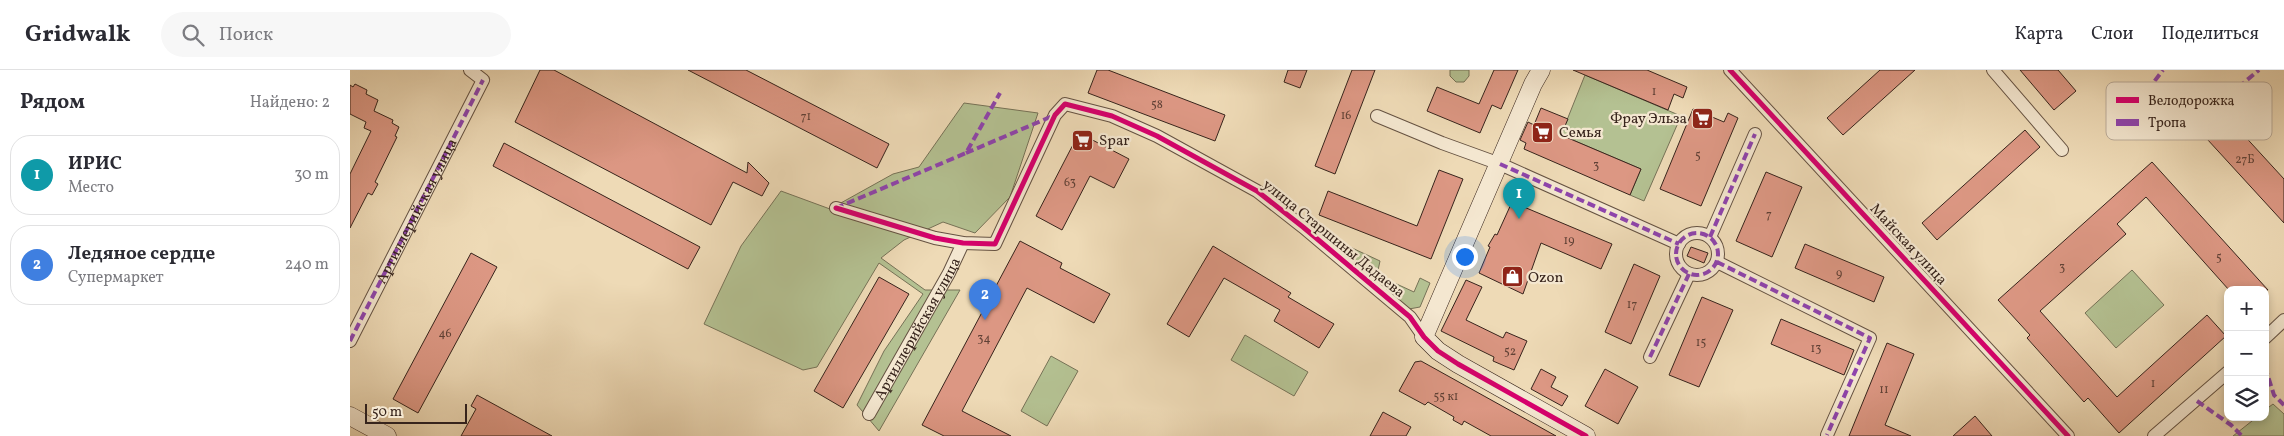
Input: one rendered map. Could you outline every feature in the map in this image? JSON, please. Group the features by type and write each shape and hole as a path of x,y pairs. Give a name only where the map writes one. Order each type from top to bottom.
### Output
{"street":[{"name":"Артиллерийская улица","path":"350,341 482,80 470,70"},
{"path":"1424,337 1533,84 1541,70"},
{"name":"Майская улица","path":"1730,70 2068,436"},
{"path":"1993,70 2062,150"},
{"name":"улица Старшины Дадаева","path":"836,208 935,238 963,243 996,244 1055,115 1065,104 1112,116 1225,172 1257,191 1304,227 1403,310 1424,337 1438,350 1458,364 1586,436"},
{"path":"1377,116 1442,143 1500,164 1679,244"},
{"path":"1710,237 1755,134"},
{"path":"1696,233 1710,237 1717,246 1719,254 1714,268 1704,275 1689,274 1679,266 1676,260 1679,244 1689,235 1696,233"},
{"name":"Артиллерийская улица","path":"869,414 949,273 963,243"},
{"path":"1717,262 1870,338 1827,435"},
{"path":"1650,358 1689,274"},
{"path":"2269,334 2284,320"},
{"path":"2154,436 2224,375"},
{"path":"350,416 387,436"}],"green space":[{"path":"1450,70 1469,70 1469,76 1464,82 1456,82 1450,76"},
{"path":"1585,75 1681,116 1644,201 1630,195 1641,169 1561,135"},
{"path":"964,103 1038,113 1010,197 975,233 943,222 904,240 881,258 925,290 960,290 879,431 857,405 884,351 923,294 879,263 817,367 803,370 704,324 741,246 781,191 830,209 893,174 919,167"},
{"path":"1337,241 1380,261 1377,275 1414,292 1420,278 1430,283 1420,307 1409,309 1332,244"},
{"path":"2132,270 2164,305 2116,348 2085,313"},
{"path":"1245,335 1308,372 1294,396 1231,360"},
{"path":"1051,356 1078,371 1047,426 1021,411"},
{"path":"2273,404 2284,414 2284,436 2233,436 2252,421 2269,421 2269,407"}],"building":[{"path":"540,70 554,70 747,173 748,162 769,183 762,196 733,182 711,225 515,122"},
{"path":"688,70 746,70 889,144 877,168"},
{"path":"1097,70 1108,70 1225,115 1215,141 1088,93"},
{"path":"1288,70 1307,70 1300,88 1284,82"},
{"path":"1352,70 1375,70 1335,174 1315,166"},
{"path":"1494,70 1518,70 1501,109 1492,105 1480,133 1427,111 1437,87 1479,104"},
{"path":"1573,70 1647,70 1687,87 1683,98 1674,94 1668,110"},
{"path":"1880,70 1915,70 1843,135 1827,118"},
{"path":"2020,70 2058,70 2076,91 2054,110"},
{"path":"355,84 367,90 366,94 378,100 374,111 393,120 392,123 399,127 395,136 397,137 375,182 378,184 372,195 368,193 350,228 350,174 371,131 364,128 366,122 350,114 350,85 353,87"},
{"path":"1541,108 1568,119 1561,135 1641,169 1630,195 1524,149 1526,143 1520,140 1528,122 1534,125"},
{"path":"1693,109 1724,122 1728,113 1738,118 1701,206 1660,189"},
{"path":"2025,130 2040,147 1937,240 1922,223"},
{"path":"1079,133 1129,159 1114,188 1090,176 1062,230 1036,216"},
{"path":"2208,140 2248,140 2284,179 2284,223"},
{"path":"504,143 700,247 688,269 493,166"},
{"path":"2152,162 2264,286 2225,286 2146,197 2117,224 2126,234 2040,311 2117,397 2207,315 2224,334 2224,338 2119,433 2088,398 2084,402 2027,338 2030,335 1998,300"},
{"path":"1439,170 1463,179 1431,259 1319,215 1328,191 1417,226"},
{"path":"1766,172 1802,187 1772,257 1736,241"},
{"path":"1512,202 1612,244 1601,269 1541,243 1523,294 1479,273 1490,247 1488,246 1495,234 1497,235"},
{"path":"1020,241 1062,263 1060,268 1110,294 1094,323 1027,288 962,411 1011,436 944,436 922,425"},
{"path":"1805,244 1884,277 1874,302 1795,268"},
{"path":"1213,246 1291,293 1288,297 1334,324 1319,348 1274,321 1280,310 1224,278 1189,337 1167,324"},
{"path":"1691,247 1708,253 1704,263 1687,256"},
{"path":"471,253 497,267 418,413 393,399"},
{"path":"1634,264 1660,276 1631,344 1605,332"},
{"path":"879,277 909,294 843,408 814,391"},
{"path":"1466,280 1482,287 1466,320 1503,338 1506,332 1527,341 1514,370 1493,361 1494,357 1441,331"},
{"path":"1702,297 1733,310 1699,387 1669,375"},
{"path":"1781,319 1854,350 1844,375 1771,344"},
{"path":"1887,343 1914,354 1885,425 1911,436 1849,436"},
{"path":"1421,361 1556,436 1491,436 1464,421 1462,425 1453,420 1454,417 1428,402 1425,405 1399,391 1415,362"},
{"path":"1541,369 1556,377 1551,387 1568,396 1562,406 1531,389"},
{"path":"1605,369 1638,387 1618,424 1585,406"},
{"path":"477,395 552,436 461,436 476,409 471,406"},
{"path":"1383,412 1411,427 1406,436 1370,436"},
{"path":"1975,416 1992,436 1953,436"}],"marked path":[{"path":"2154,82 2163,70"},
{"path":"2245,82 2259,70"},
{"path":"350,341 483,80"},
{"path":"836,208 966,153 1000,93"},
{"path":"966,153 1055,115"},
{"path":"1710,237 1755,134"},
{"path":"1500,164 1679,244"},
{"path":"1701,233 1709,236 1715,242 1718,254 1715,266 1709,272 1693,275 1685,272 1679,266 1676,250 1679,242 1685,236 1701,233"},
{"path":"1717,262 1870,338 1827,435"},
{"path":"1650,357 1689,274"},
{"path":"2268,376 2274,395 2284,405"},
{"path":"2197,401 2231,425 2242,436"}],"cycle path":[{"path":"1730,70 2068,436"},
{"path":"836,208 935,238 963,243 995,244 1055,115 1065,104 1112,116 1157,136 1257,191 1410,317 1424,337 1438,351 1586,436"}],"place":[{"name":"Фрау Эльза","path":"1703,118"},
{"name":"Семья","path":"1543,132"},
{"name":"Spar","path":"1083,140"},
{"name":"ИРИС","path":"1519,219"},
{"name":"Ozon","path":"1512,277"},
{"name":"Ледяное сердце","path":"985,320"}]}
